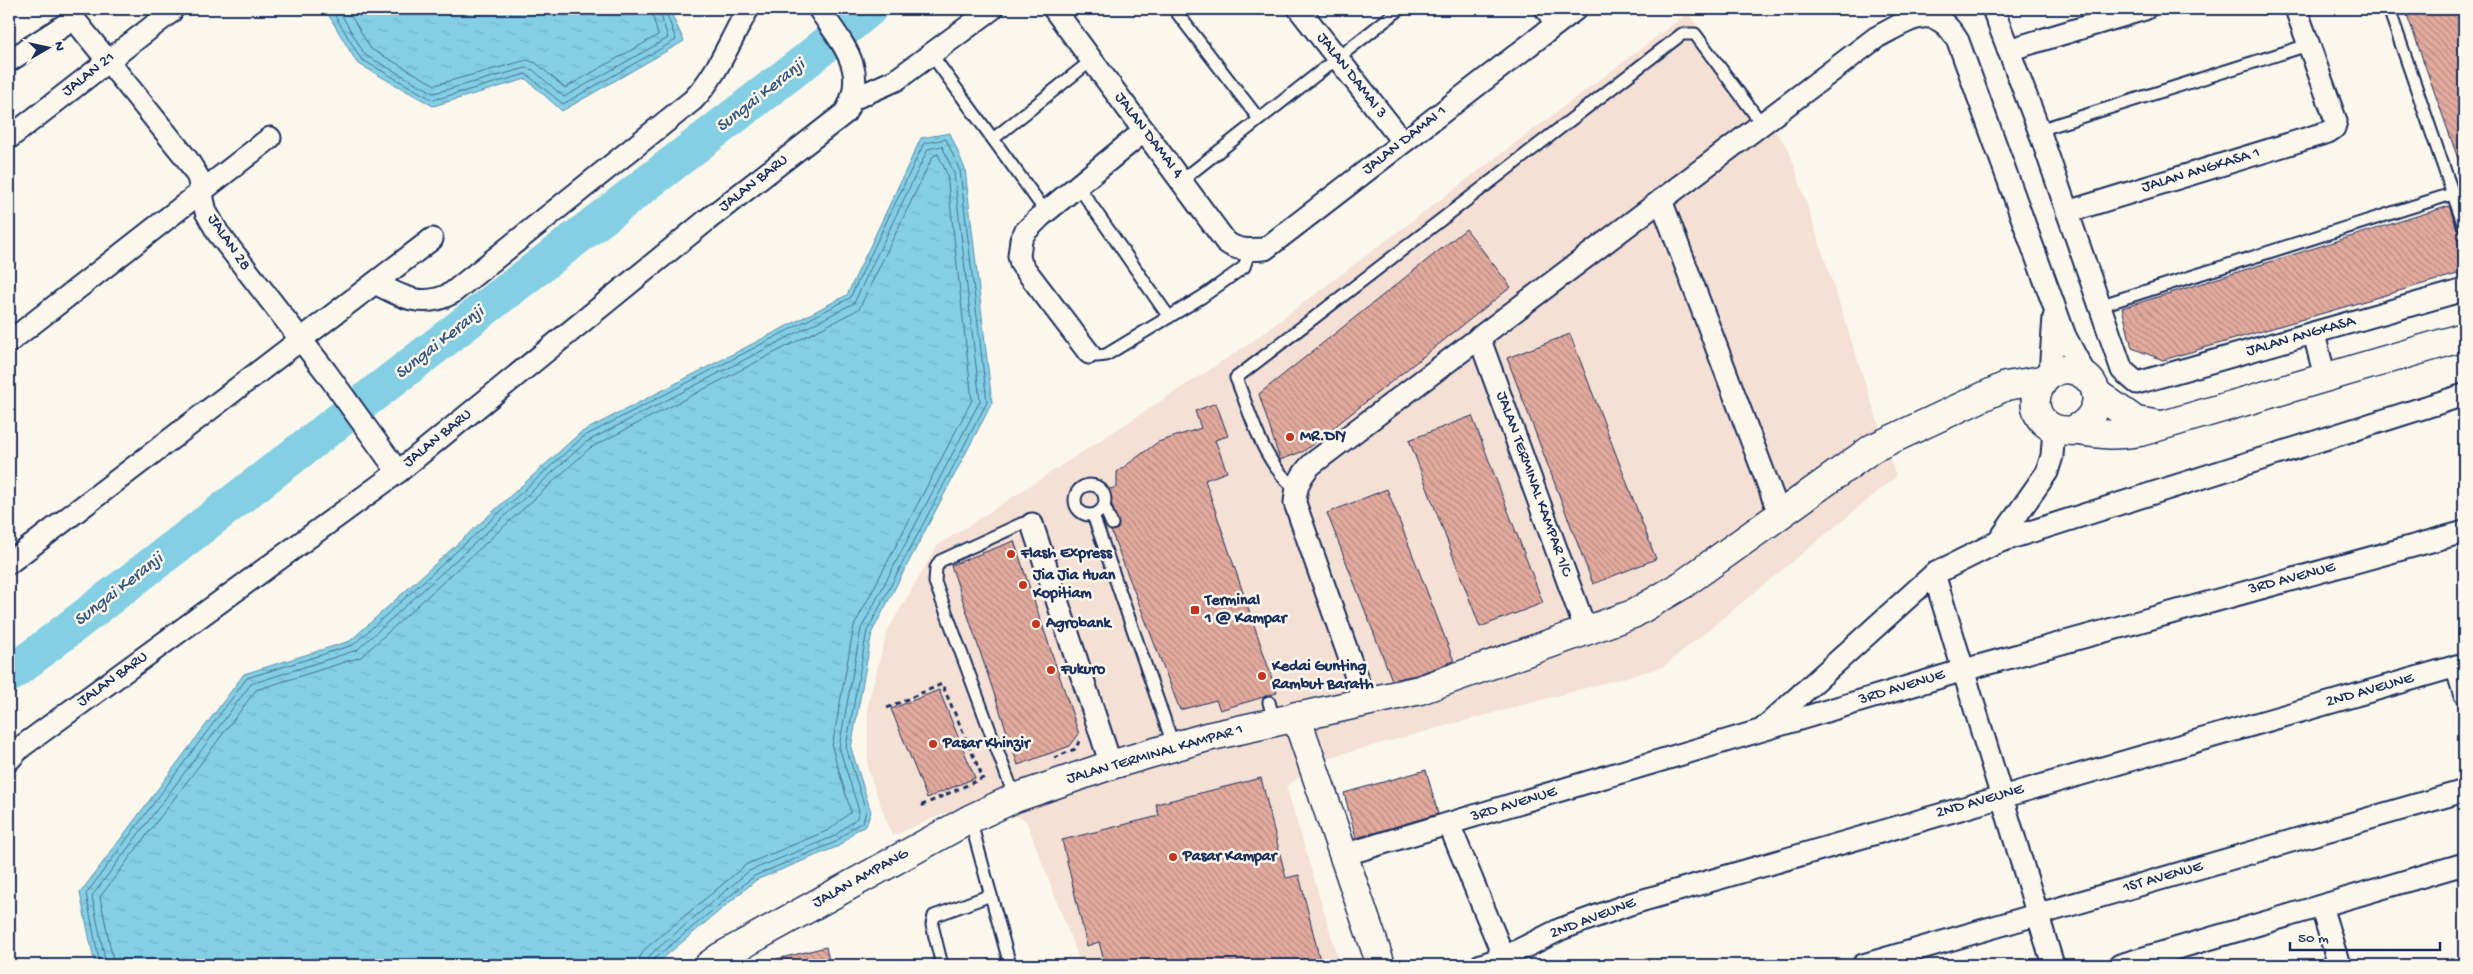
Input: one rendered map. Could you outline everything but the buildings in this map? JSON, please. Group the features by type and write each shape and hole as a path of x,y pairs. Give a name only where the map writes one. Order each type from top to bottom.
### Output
{"street":[{"path":"375,283 403,297 428,302 438,300 452,293 693,100 705,87 715,71 748,9"},
{"name":"JALAN BARU","path":"9,760 21,747 398,472 707,220 845,114 853,99 856,73 848,54 819,9"},
{"path":"853,99 896,80 992,9"},
{"name":"JALAN DAMAI 4","path":"1054,9 1226,242 1234,248 1250,250"},
{"name":"JALAN DAMAI 3","path":"1299,9 1403,142"},
{"name":"JALAN DAMAI 1","path":"1250,250 1265,249 1403,142 1551,16 1576,9"},
{"path":"1993,9 2039,130 2099,306"},
{"path":"2008,50 2145,9"},
{"path":"2296,9 2308,45"},
{"name":"JALAN 21","path":"9,138 170,12"},
{"path":"9,61 73,14"},
{"name":"JALAN 28","path":"73,14 187,159 198,176 206,212 218,233 326,372 398,472"},
{"path":"1365,702 1295,503 1296,488 1301,475 1312,464 1479,337 1877,37 1907,22 1926,16 1936,17 1950,28 1958,41 2054,307 2075,358 2091,385 2094,412 2089,420 2063,430 2052,456 2048,472 1998,542"},
{"name":"JALAN ANGKASA 1","path":"2067,212 2328,132 2334,128 2336,121 2308,45"},
{"path":"1089,353 1021,264 1019,256 1021,240 1025,232 1046,212 1144,131"},
{"path":"9,342 270,138"},
{"path":"1662,200 1780,516"},
{"path":"9,563 432,239"},
{"name":"JALAN ANGKASA","path":"2099,306 2122,370 2137,383 2464,290"},
{"path":"2054,307 2046,376 2035,397 2036,407 2046,424 2063,430 2112,437 2161,425 2464,337"},
{"path":"2314,334 2325,377"},
{"name":"JALAN TERMINAL KAMPAR 1/C","path":"1479,337 1586,630"},
{"path":"2046,376 2068,369 2136,421 2161,425"},
{"name":"JALAN TERMINAL KAMPAR 1","path":"1015,798 1111,765 1279,713 1365,702 1420,690 1633,614 1682,585 1873,448 1971,404 2006,386 2046,376"},
{"path":"1761,731 1934,574 1998,542 2464,396"},
{"path":"1971,404 2002,402 2021,403 2036,407"},
{"path":"1032,524 1111,765"},
{"name":"3RD AVENUE","path":"1343,855 1964,670 2464,532"},
{"path":"1934,574 2053,965"},
{"path":"2460,665 2464,693"},
{"name":"2ND AVEUNE","path":"1481,965 1505,962 1561,929 1630,904 2002,795 2460,665"},
{"path":"1279,713 1343,855 1381,965"},
{"name":"1ST AVENUE","path":"1863,965 2464,791"},
{"name":"JALAN AMPANG","path":"709,965 720,957 970,818 1015,798"},
{"path":"1450,824 1505,962"},
{"path":"2120,965 2464,864"},
{"path":"2321,906 2339,965"}],"lane":[{"path":"1174,9 1259,119"},
{"path":"1181,181 1400,9"},
{"path":"2389,9 2455,193 2464,226"},
{"path":"1296,488 1280,476 1267,456 1236,378 1682,34 1695,34 1762,124"},
{"path":"2039,130 2308,45"},
{"path":"931,54 1046,212"},
{"path":"993,139 1092,60"},
{"path":"1078,186 1169,317"},
{"path":"2099,306 2455,193"},
{"path":"1089,353 1097,356 1106,355 1202,297 1244,267 1250,250"},
{"path":"1093,484 1100,488 1106,499 1104,506 1093,515 1080,512 1075,500 1080,488 1093,484"},
{"path":"1104,506 1112,524"},
{"path":"1093,515 1174,747"},
{"path":"1015,798 936,582 936,568 940,561 1021,524 1028,522 1032,524"},
{"path":"970,818 1010,965"},
{"path":"942,965 932,925 934,916 991,895"}],"path":[{"path":"886,708 942,684 983,778 918,807"},
{"path":"1050,759 1075,749 1084,734"}],"shaded area":[{"path":"1688,13 1789,150 1896,477 1663,667 1331,757 1286,786 1340,965 1081,965 1026,820 974,801 892,836 868,770 868,703 887,632 937,546 1249,344"}],"water":[{"path":"325,9 669,9 684,41 562,111 526,79 433,106 357,63"},
{"path":"950,133 965,169 992,403 872,632 851,748 871,812 866,826 855,831 839,846 756,880 655,965 95,965 80,893 244,674 350,641 580,433 847,295 921,138"}],"waterway":[{"name":"Sungai Keranji","path":"9,675 807,60 869,9"}],"place":[{"name":"MR.DIY","path":"1290,437"},
{"name":"Flash Express","path":"1011,554"},
{"name":"Jia Jia Huan Kopitiam","path":"1023,585"},
{"name":"Terminal 1 @ Kampar","path":"1195,610"},
{"name":"Agrobank","path":"1036,624"},
{"name":"Fukuro","path":"1051,670"},
{"name":"Kedai Gunting Rambut Barath","path":"1262,676"},
{"name":"Pasar Khinzir","path":"933,744"},
{"name":"Pasar Kampar","path":"1173,857"}]}
